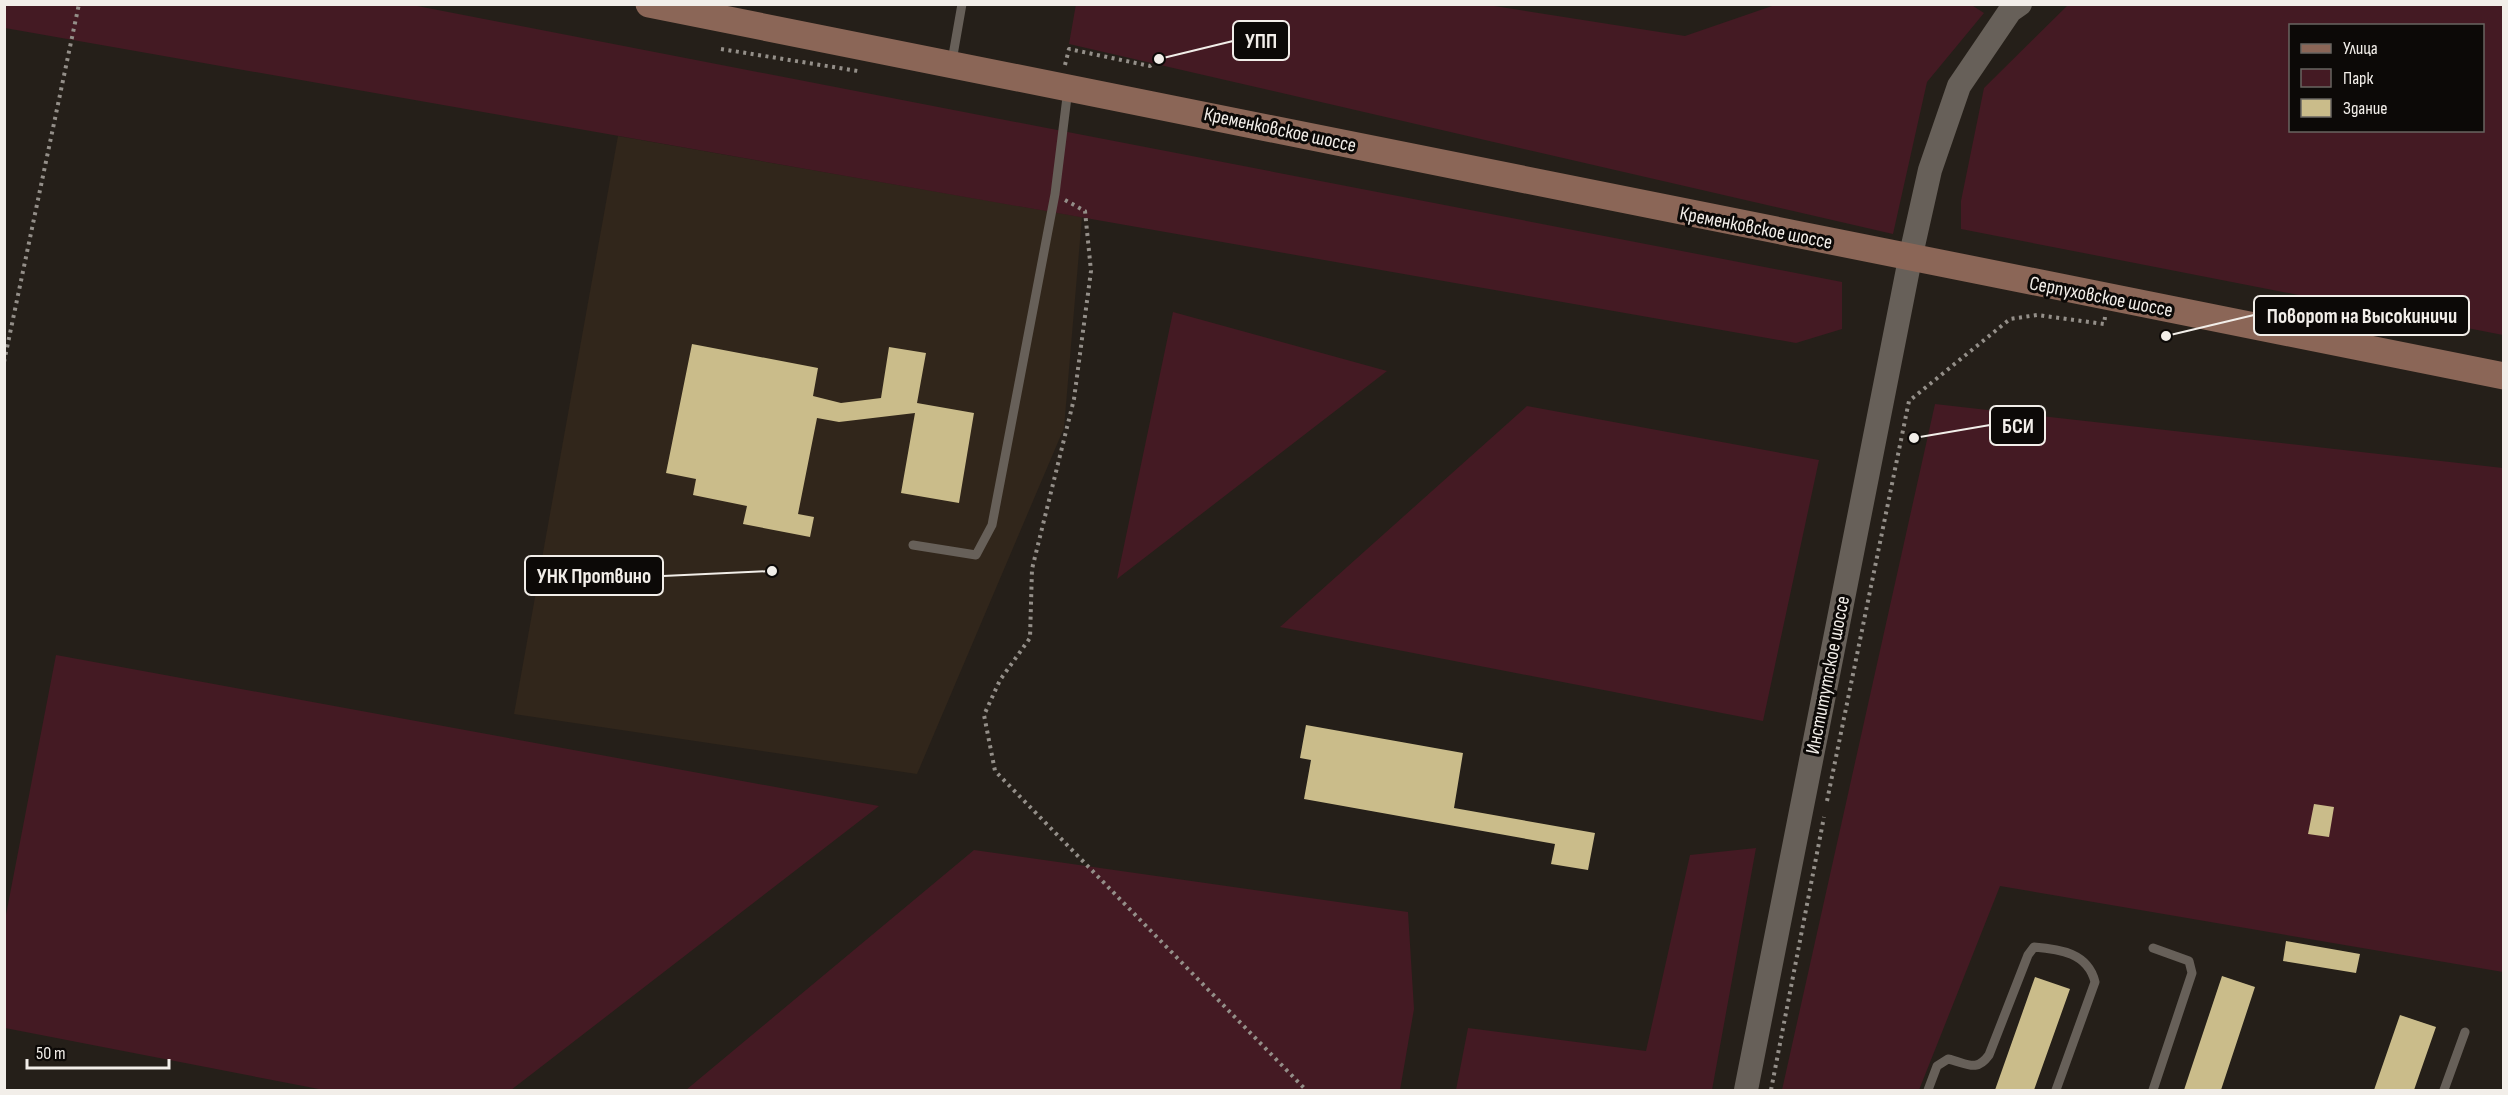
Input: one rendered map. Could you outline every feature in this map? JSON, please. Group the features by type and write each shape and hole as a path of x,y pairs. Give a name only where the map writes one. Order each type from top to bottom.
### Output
{"main road":[{"name":"Кременковское шоссе","path":"649,4 952,63 1910,259"},
{"name":"Серпуховское шоссе","path":"1910,259 2504,376"}],"street":[{"name":"Институтское шоссе","path":"1746,1090 1910,259 1930,170 1959,86 2010,11 2020,4"}],"lane":[{"path":"952,63 962,4"},
{"path":"913,545 976,555 992,525 1055,194 1064,86"},
{"path":"1928,1090 1937,1066 1948,1059 1975,1067 1982,1065 1989,1055 2028,955 2034,947 2050,948 2082,959 2092,969 2095,982 2056,1090"},
{"path":"2153,948 2189,961 2192,973 2153,1090"},
{"path":"2444,1090 2464,1032"}],"path":[{"path":"4,362 79,4"},
{"path":"1064,86 1069,49 1150,66 1159,59"},
{"path":"1055,194 1085,211 1091,271 1074,399 1032,569 1030,638 1000,680 984,715 995,771 1306,1090"},
{"path":"1771,1090 1826,806 1910,401 2010,319 2037,315 2104,324 2109,298"}],"shaded area":[{"path":"618,136 1082,217 1064,428 917,774 514,714"}],"green space":[{"path":"1076,4 1488,5 1685,36 1775,5 1970,4 1984,13 1927,82 1893,234 1069,44"},
{"path":"2500,4 2504,9 2503,335 1961,229 1961,201 1984,88 2068,5"},
{"path":"4,5 412,5 1842,282 1842,329 1796,343 5,28"},
{"path":"1173,312 1387,371 1117,579"},
{"path":"1935,404 2503,468 2503,972 2000,886 1919,1090 1782,1090"},
{"path":"1527,406 1819,460 1763,721 1280,627"},
{"path":"56,655 879,806 511,1090 324,1090 5,1028 5,920"},
{"path":"1756,848 1712,1090 1456,1090 1468,1028 1646,1051 1690,855"},
{"path":"974,850 1408,912 1414,1009 1400,1090 686,1090"}],"building":[{"path":"692,344 818,368 813,396 841,403 881,398 889,347 926,353 917,403 974,413 959,503 901,493 915,413 839,422 817,418 798,514 814,517 810,537 743,524 747,506 693,495 696,479 666,473"},
{"path":"1306,725 1463,753 1454,808 1595,833 1588,870 1551,864 1555,844 1304,799 1311,760 1300,758"},
{"path":"2314,804 2334,807 2329,837 2308,834"},
{"path":"2286,941 2360,954 2356,973 2283,961"},
{"path":"2222,976 2255,987 2221,1090 2184,1090"},
{"path":"2035,977 2070,989 2034,1090 1995,1090"},
{"path":"2400,1015 2436,1027 2414,1090 2374,1090"}],"place":[{"name":"УПП","path":"1159,59"},
{"name":"Поворот на Высокиничи","path":"2166,336"},
{"name":"БСИ","path":"1914,438"},
{"name":"УНК Протвино","path":"772,571"}]}
